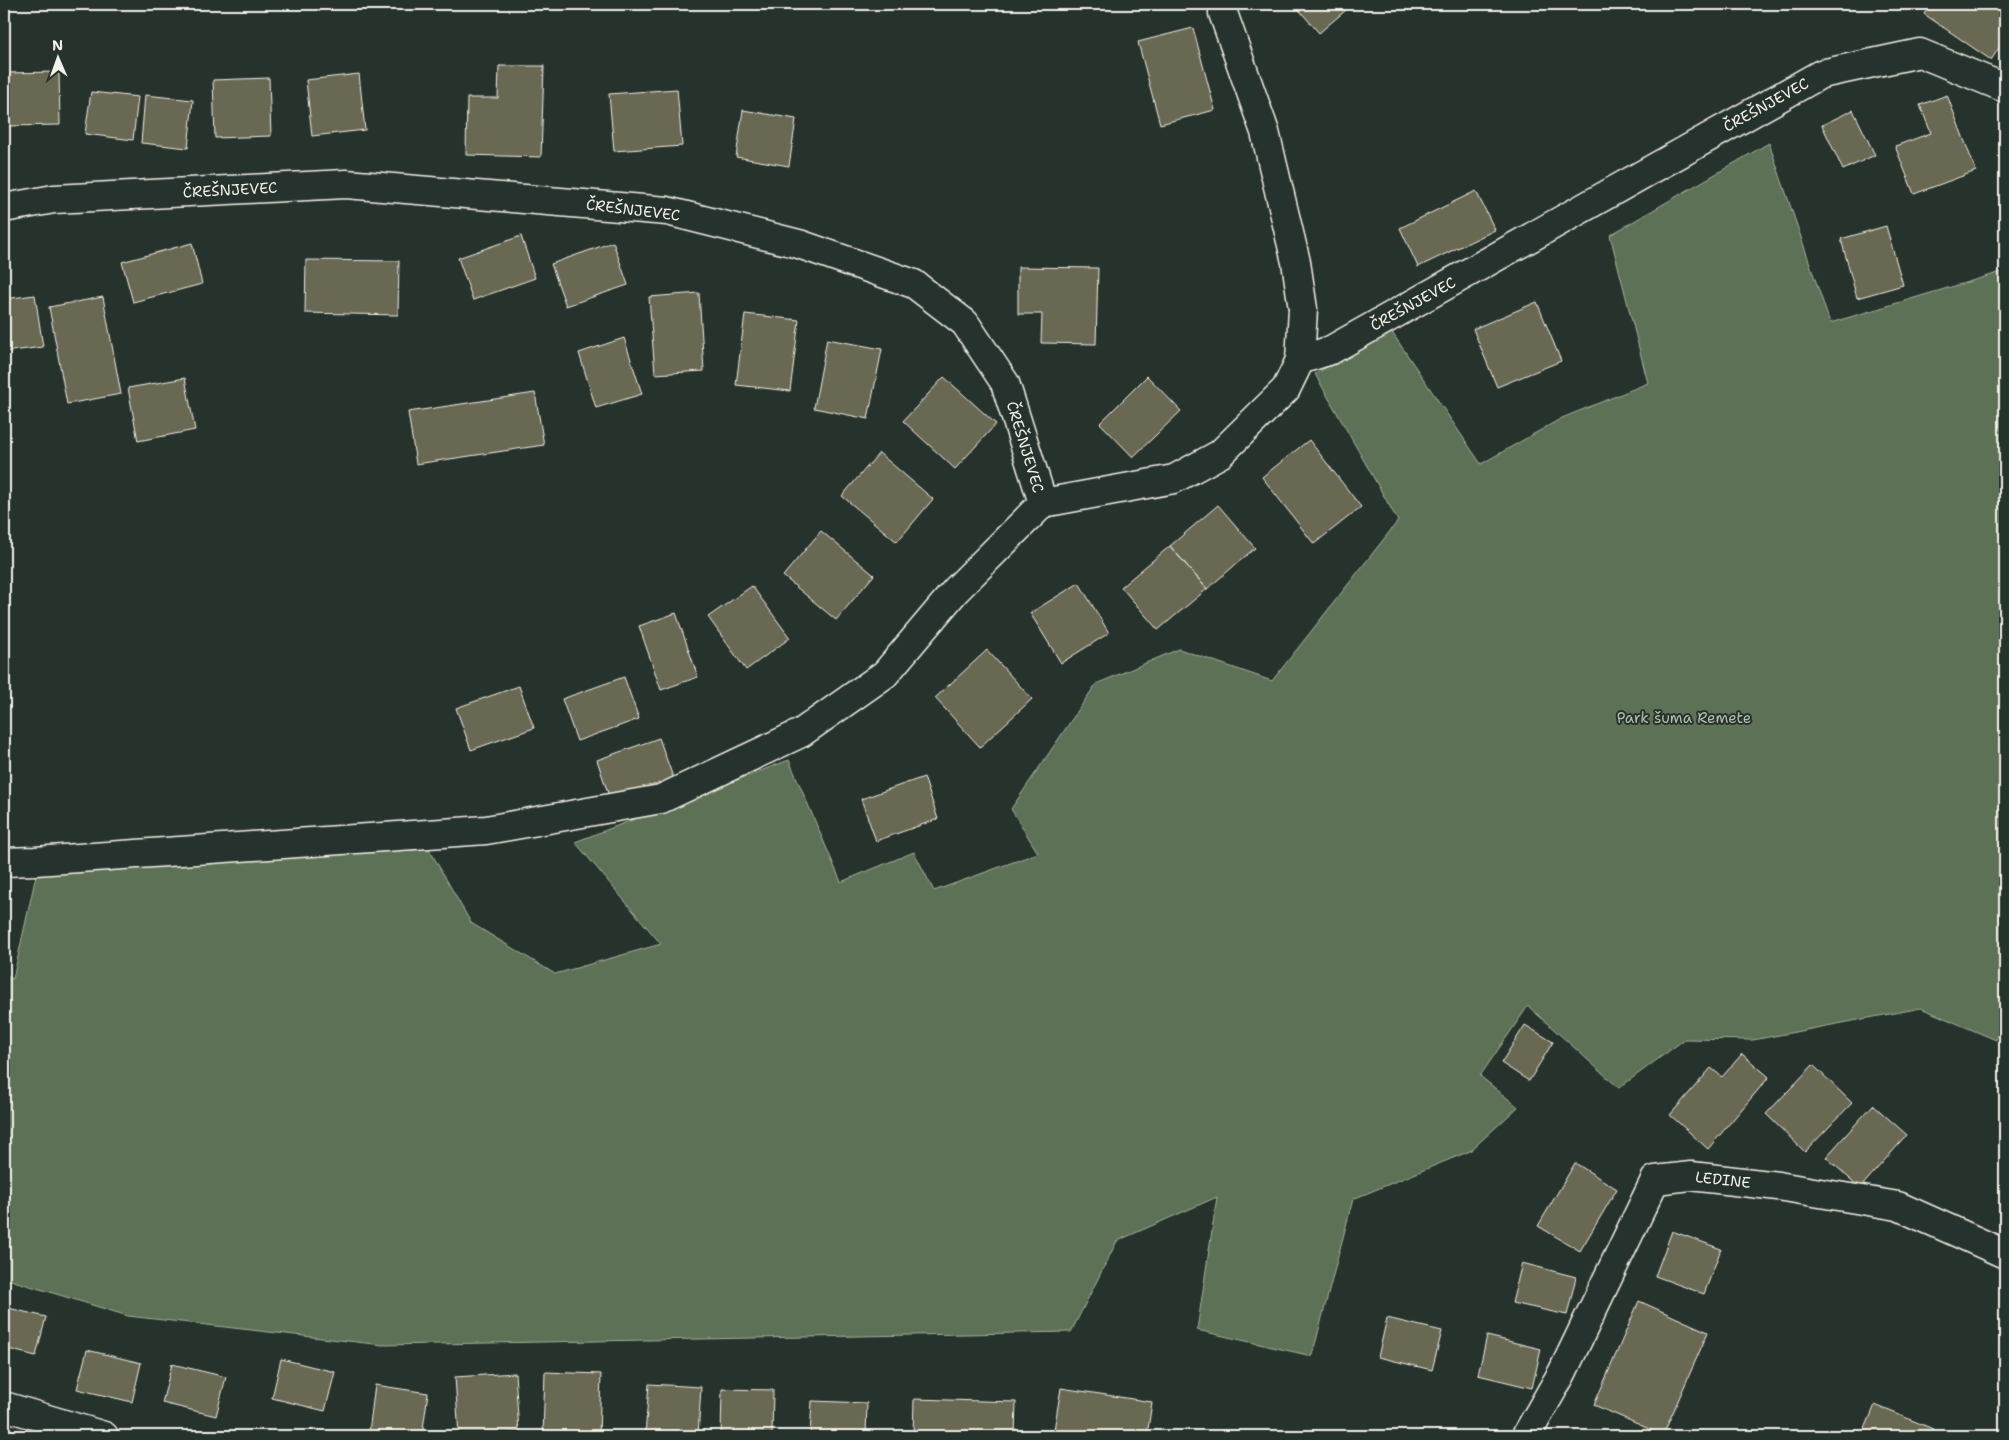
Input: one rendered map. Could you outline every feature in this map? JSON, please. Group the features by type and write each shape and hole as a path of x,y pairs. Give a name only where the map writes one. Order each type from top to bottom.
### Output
{"street":[{"path":"1223,4 1223,13 1265,132 1296,262 1303,309 1300,360"},
{"name":"ČREŠNJEVEC","path":"4,208 54,199 346,184 667,211 799,244 914,284 965,323 1005,383 1043,502 1174,480 1220,454 1286,389 1300,360 1331,350 1821,74 1920,52 2005,88"},
{"path":"4,862 486,830 662,799 801,733 885,674 956,590 1043,502"},
{"name":"LEDINE","path":"1526,1436 1562,1373 1654,1180 1691,1176 1778,1186 1898,1206 2005,1254"},
{"path":"4,1406 104,1436"}],"green space":[{"name":"Park šuma Remete","path":"1769,143 1830,323 2005,271 2005,1019 1996,1040 1921,1008 1753,1040 1685,1039 1619,1088 1528,1006 1480,1076 1518,1107 1470,1151 1353,1199 1312,1356 1197,1330 1217,1197 1117,1241 1071,1332 383,1345 128,1316 4,1278 4,975 13,979 37,871 429,849 471,923 555,974 661,944 575,842 789,760 841,882 914,852 934,891 1038,853 1011,809 1096,684 1179,649 1272,681 1398,521 1315,374 1391,331 1481,464 1562,418 1648,383 1610,235"}],"building":[{"path":"1294,4 1353,4 1319,33"},
{"path":"1931,4 2005,4 2005,39 1991,60 1924,14"},
{"path":"1193,28 1215,110 1160,124 1138,42"},
{"path":"2005,39 2005,53 1999,49"},
{"path":"499,66 544,66 541,157 466,155 467,98 498,98"},
{"path":"59,72 60,125 6,126 5,73"},
{"path":"359,74 365,130 312,136 306,80"},
{"path":"269,78 271,136 215,138 213,80"},
{"path":"677,89 682,146 614,151 609,94"},
{"path":"91,92 138,97 133,140 85,134"},
{"path":"145,95 193,100 188,148 141,143"},
{"path":"1947,95 1976,171 1914,194 1895,146 1931,133 1920,105"},
{"path":"743,110 796,119 789,166 736,157"},
{"path":"1853,110 1875,155 1843,170 1822,125"},
{"path":"1476,191 1495,230 1418,267 1400,228"},
{"path":"1886,226 1903,285 1857,298 1841,239"},
{"path":"521,236 535,278 473,300 458,258"},
{"path":"613,242 628,285 566,306 551,264"},
{"path":"192,243 202,284 133,302 122,262"},
{"path":"306,260 399,261 398,315 305,313"},
{"path":"1018,267 1098,268 1096,344 1041,343 1042,314 1018,314"},
{"path":"699,293 704,371 655,374 649,297"},
{"path":"35,295 43,347 4,352 4,299"},
{"path":"103,297 121,394 67,404 49,307"},
{"path":"1537,302 1561,361 1497,387 1473,329"},
{"path":"745,314 799,320 790,391 736,385"},
{"path":"624,338 642,394 596,408 579,353"},
{"path":"827,339 882,349 868,419 814,408"},
{"path":"1147,376 1181,411 1133,457 1100,423"},
{"path":"944,377 996,424 955,469 903,421"},
{"path":"185,378 195,430 138,441 128,388"},
{"path":"535,393 544,445 416,464 408,412"},
{"path":"1309,440 1361,507 1314,544 1262,477"},
{"path":"879,453 933,499 897,542 842,496"},
{"path":"1218,505 1255,548 1207,589 1170,546"},
{"path":"821,531 874,575 836,620 783,576"},
{"path":"1170,546 1207,589 1158,630 1121,587"},
{"path":"1079,583 1109,633 1061,663 1030,613"},
{"path":"752,586 790,638 746,670 708,617"},
{"path":"676,613 698,677 661,690 639,626"},
{"path":"987,650 1032,699 980,747 935,698"},
{"path":"624,677 639,719 577,741 562,699"},
{"path":"519,686 534,728 471,750 456,708"},
{"path":"659,738 674,780 611,802 597,760"},
{"path":"924,777 938,819 876,841 861,799"},
{"path":"1525,1025 1553,1042 1529,1081 1501,1063"},
{"path":"1742,1054 1769,1077 1708,1149 1670,1115 1711,1068 1722,1077"},
{"path":"1813,1065 1852,1103 1805,1152 1766,1114"},
{"path":"1873,1105 1907,1135 1860,1188 1826,1157"},
{"path":"1575,1163 1617,1189 1580,1251 1538,1226"},
{"path":"1672,1231 1721,1249 1704,1294 1655,1276"},
{"path":"1522,1263 1576,1277 1567,1315 1512,1303"},
{"path":"1639,1301 1708,1332 1663,1435 1594,1405"},
{"path":"4,1307 46,1317 36,1356 4,1348"},
{"path":"1387,1318 1442,1331 1432,1370 1378,1357"},
{"path":"1487,1336 1541,1349 1532,1388 1478,1375"},
{"path":"87,1350 141,1363 132,1402 77,1389"},
{"path":"281,1359 335,1372 325,1411 272,1398"},
{"path":"172,1364 226,1377 216,1416 162,1403"},
{"path":"545,1372 601,1374 599,1436 543,1436"},
{"path":"515,1373 519,1432 459,1436 455,1377"},
{"path":"649,1384 701,1387 698,1436 645,1436"},
{"path":"375,1385 428,1393 422,1436 398,1436 369,1432"},
{"path":"1061,1388 1152,1402 1147,1436 1053,1436"},
{"path":"722,1389 773,1390 772,1436 721,1436"},
{"path":"914,1399 1016,1402 1015,1436 913,1436"},
{"path":"812,1401 867,1403 866,1436 810,1436"},
{"path":"1875,1405 1933,1429 1930,1436 1862,1436"}]}
